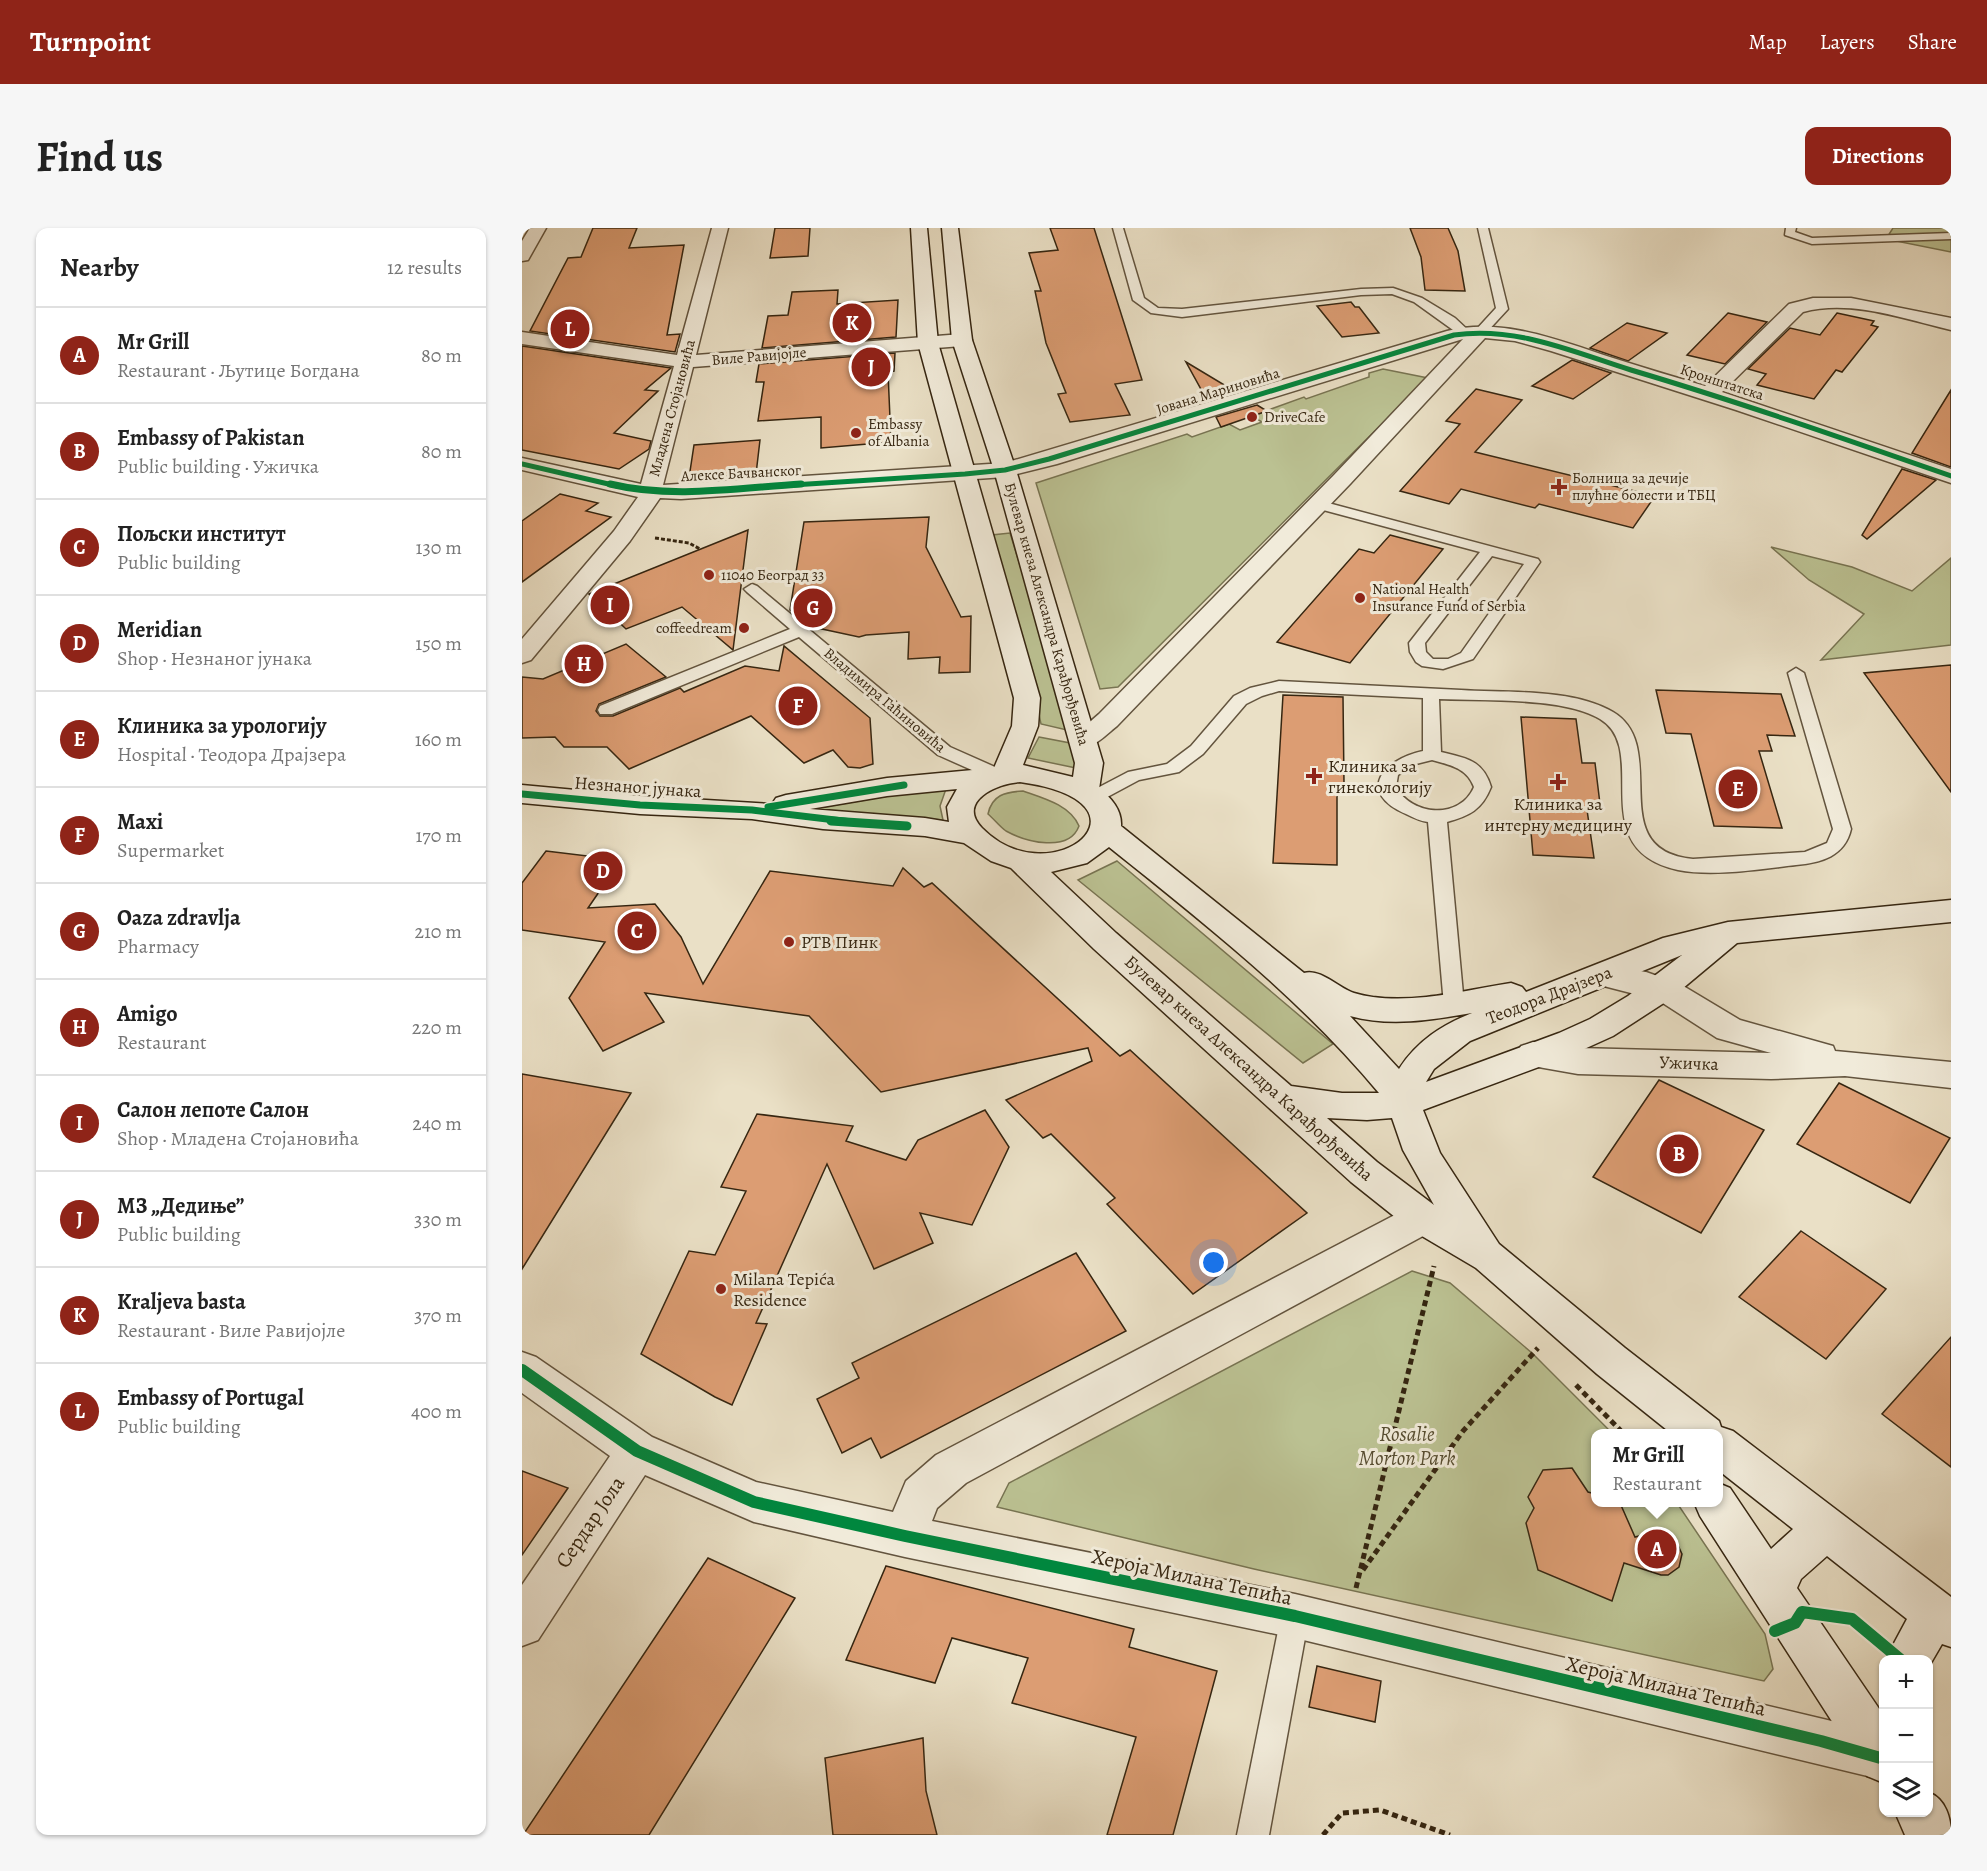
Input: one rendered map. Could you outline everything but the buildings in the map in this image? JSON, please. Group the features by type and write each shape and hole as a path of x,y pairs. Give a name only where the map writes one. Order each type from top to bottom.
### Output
{"street":[{"path":"522,256 538,228"},
{"name":"Младена Стојановића","path":"522,655 534,625 622,536 644,508 651,492 720,228"},
{"path":"919,228 928,343 1027,698 1025,726 997,776"},
{"name":"Булевар кнеза Александра Карађорђевића","path":"950,228 962,340 1005,470 1083,740 1089,763 1088,795"},
{"path":"1710,393 1796,308 1806,303 1842,301 1951,324"},
{"path":"1083,740 1108,720 1317,504 1421,371 1472,332"},
{"name":"Јована Мариновића","path":"965,474 1005,470 1049,459 1373,359 1472,332"},
{"name":"Кронштатска","path":"1472,332 1509,335 1552,346 1710,393 1951,476"},
{"name":"Виле Равијојле","path":"522,338 685,362 962,340"},
{"path":"1373,359 1421,371"},
{"name":"Алексе Бачванског","path":"522,464 651,492 965,474"},
{"path":"1020,772 1046,776 1088,795 1104,813 1106,830 1098,842 1076,855 1048,862 1022,862 972,835 962,823 960,808 970,792 997,776 1020,772"},
{"name":"Незнаног јунака","path":"752,810 904,785 997,776"},
{"name":"Незнаног јунака","path":"522,794 640,805 752,810 823,820 925,827 972,835"},
{"name":"Булевар кнеза Александра Карађорђевића","path":"1106,830 1273,966 1320,1008 1376,1065 1404,1102 1412,1130 1451,1204 1489,1257"},
{"name":"Булевар кнеза Александра Карађорђевића","path":"1022,862 1105,941 1364,1172 1423,1218 1489,1257 1611,1361 1698,1429"},
{"name":"Теодора Драјзера","path":"1404,1102 1416,1067 1449,1037 1482,1020 1604,975 1674,946 1728,933 1951,911"},
{"path":"1280,1098 1351,1107 1404,1102 1439,1092 1512,1061 1533,1056 1584,1036 1614,1019 1696,963 1728,933"},
{"path":"1273,966 1355,1005 1401,1010 1454,1005 1510,995 1546,996"},
{"name":"Ужичка","path":"1604,975 1660,988 1730,1029 1845,1063"},
{"name":"Ужичка","path":"1533,1056 1578,1061 1771,1066 1845,1063 1951,1075"},
{"path":"905,1536 921,1495 951,1468 1423,1218"},
{"path":"1611,1361 1663,1429"},
{"name":"Хероја Милана Тепића","path":"522,1370 637,1451 754,1502 905,1536 1295,1616 1879,1750"},
{"path":"1723,1447 1943,1619 1912,1655"},
{"name":"Сердар Јола","path":"522,1624 637,1451"},
{"path":"1718,1507 1879,1745"},
{"path":"1773,1591 1786,1564 1826,1527"},
{"path":"1922,1817 1934,1835"}],"lane":[{"path":"1118,228 1139,300 1155,311 1182,313 1361,292 1393,291 1418,300 1472,332 1502,309 1483,228"},
{"path":"1791,228 1789,233 1793,236 1812,241 1951,236"},
{"path":"1317,504 1489,550 1533,562 1467,656 1457,663 1445,666 1431,664 1420,658 1417,643 1489,550"},
{"name":"Владимира Гаћиновића","path":"752,589 944,751 997,776"},
{"path":"606,710 801,630"},
{"path":"1088,795 1134,776 1173,768 1186,761 1240,700 1256,692 1279,686 1553,700 1588,707 1613,720 1627,736 1635,832 1648,850 1671,862 1709,864 1797,859 1822,854 1838,843 1842,829 1796,674"},
{"path":"1431,693 1432,755"},
{"path":"1432,755 1448,757 1473,769 1480,777 1483,787 1482,796 1470,808 1452,815 1437,816 1420,814 1405,808 1394,800 1388,789 1387,779 1392,770 1402,762 1432,755"},
{"path":"1437,816 1454,1005"},
{"path":"1253,1835 1295,1616"}],"path":[{"path":"622,536 675,540 689,543 700,549"},
{"path":"1353,1595 1436,1259 1427,1259"},
{"path":"1360,1573 1463,1431 1538,1347"},
{"path":"1323,1835 1342,1813 1380,1810 1450,1835"}],"green space":[{"path":"1893,228 1951,228 1951,252 1886,239"},
{"path":"1383,369 1428,378 1118,687 1100,689 1036,483 1187,434 1192,437 1229,424 1240,430 1262,422 1252,416 1369,377 1369,373"},
{"path":"1010,533 1040,630 1067,730 1041,724 1023,641 992,535"},
{"path":"1771,547 1852,567 1912,591 1951,558 1951,645 1821,660 1864,614 1809,580"},
{"path":"1039,737 1070,743 1076,768 1028,758"},
{"path":"947,786 940,806 943,820 806,810"},
{"path":"1023,791 1055,803 1069,813 1079,826 1074,834 1066,840 1057,842 1046,843 1024,839 1006,831 988,814 993,803 1000,796"},
{"path":"1117,861 1333,1044 1303,1063 1078,880"},
{"name":"Rosalie Morton Park","path":"1412,1271 1450,1283 1532,1353 1608,1429 1591,1429 1591,1507 1680,1507 1765,1634 1773,1669 1764,1681 1254,1569 997,1507 1009,1483"}],"cycle path":[{"path":"522,464 639,491 681,492 1005,470 1049,459 1454,335 1473,332 1515,336 1558,346 1743,405 1951,476"},
{"path":"768,807 904,785"},
{"path":"522,794 640,805 752,810 823,820 907,826"},
{"path":"522,1370 637,1451 754,1502 905,1536 1295,1616 1879,1756"},
{"path":"1775,1631 1795,1623 1802,1612 1852,1619 1895,1655"}],"place":[{"name":"Kraljeva basta","path":"852,323"},
{"name":"Embassy of Portugal","path":"570,329"},
{"name":"МЗ „Дедиње”","path":"871,367"},
{"name":"DriveCafe","path":"1252,417"},
{"name":"Embassy of Albania","path":"856,433"},
{"name":"Болница за дечије плућне болести и ТБЦ","path":"1559,487"},
{"name":"11040 Београд 33","path":"709,575"},
{"name":"National Health Insurance Fund of Serbia","path":"1360,598"},
{"name":"Салон лепоте Салон","path":"610,605"},
{"name":"Oaza zdravlja","path":"813,608"},
{"name":"coffeedream","path":"744,628"},
{"name":"Amigo","path":"584,664"},
{"name":"Maxi","path":"798,706"},
{"name":"Клиника за гинекологију","path":"1314,776"},
{"name":"Клиника за интерну медицину","path":"1558,782"},
{"name":"Клиника за урологију","path":"1738,789"},
{"name":"Meridian","path":"603,871"},
{"name":"Пољски институт","path":"637,931"},
{"name":"РТВ Пинк","path":"789,942"},
{"name":"Embassy of Pakistan","path":"1679,1154"},
{"name":"Milana Tepića Residence","path":"721,1289"},
{"name":"Mr Grill","path":"1657,1549"}]}
